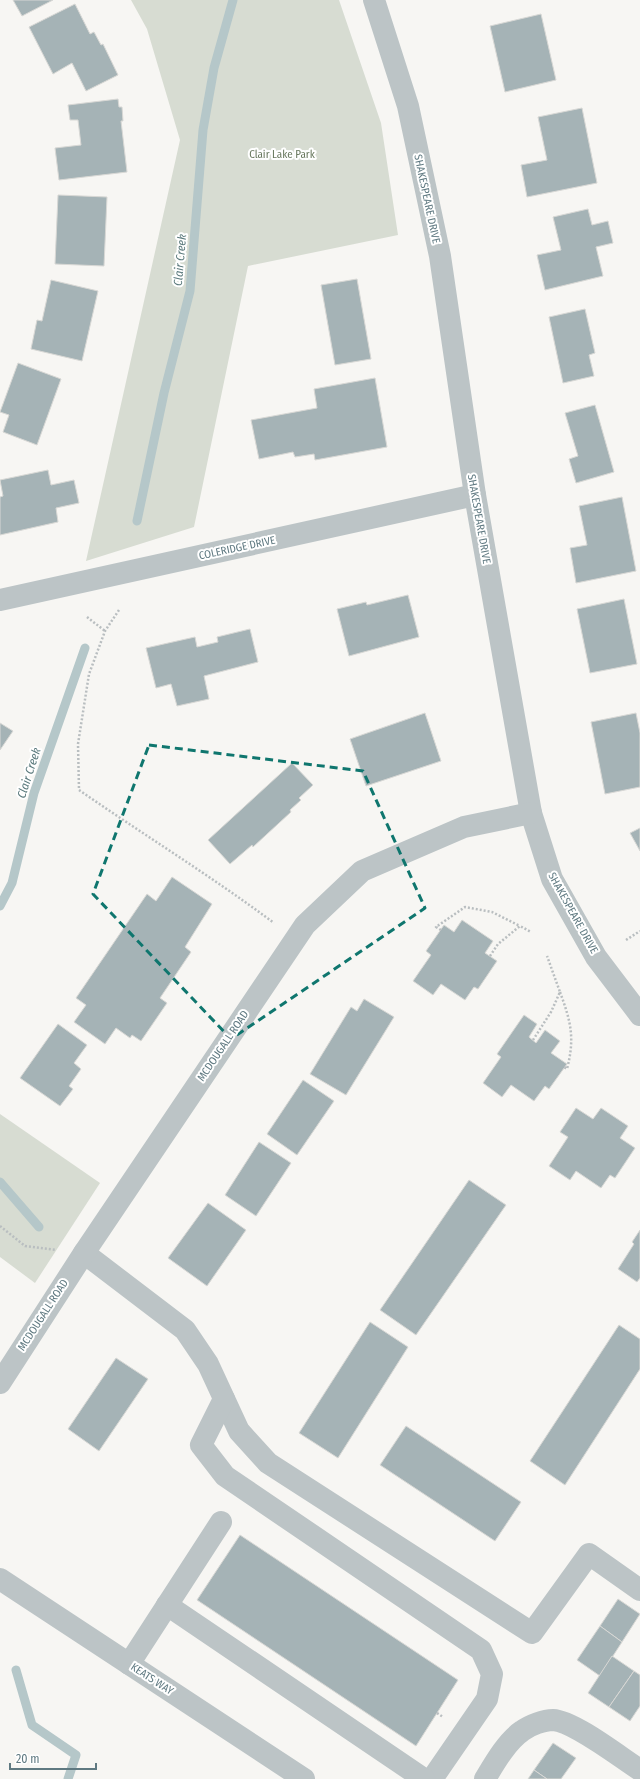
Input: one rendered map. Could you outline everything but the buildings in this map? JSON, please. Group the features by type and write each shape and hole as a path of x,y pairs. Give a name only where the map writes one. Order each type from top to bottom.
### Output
{"street":[{"name":"SHAKESPEARE DRIVE","path":"374,0 408,106 440,256 475,495 531,814 552,879 596,957 640,1015"},
{"name":"COLERIDGE DRIVE","path":"0,600 475,495"},
{"name":"MCDOUGALL ROAD","path":"0,1383 84,1253 305,925 362,871 464,827 531,814"},
{"path":"84,1253 132,1292 185,1330 208,1364 239,1431 268,1463 532,1633 588,1554 640,1590"},
{"path":"224,1399 201,1445 225,1476 480,1650 492,1674 486,1699 432,1779"},
{"path":"129,1664 221,1522"},
{"name":"KEATS WAY","path":"0,1579 304,1779"},
{"path":"167,1605 424,1779"},
{"path":"485,1779 502,1753 521,1731 537,1723 554,1720 579,1729 640,1770"}],"path":[{"path":"119,610 105,631 90,674 78,744 79,790 178,858 238,896 296,939"},
{"path":"86,617 105,631"},
{"path":"440,930 436,926 465,907 492,912 531,932"},
{"path":"490,956 498,944 520,926"},
{"path":"626,940 640,932"},
{"path":"547,956 570,1018 572,1050 567,1069 564,1067"},
{"path":"533,1040 551,1012 560,992"},
{"path":"0,1226 25,1246 84,1253"}],"highlighted area":[{"path":"149,745 363,771 425,908 231,1039 93,894"}],"green space":[{"name":"Clair Lake Park","path":"131,0 339,0 381,123 398,235 248,266 194,527 86,561 180,140 147,29"},
{"path":"0,1114 100,1183 35,1283 0,1257"}],"waterway":[{"name":"Clair Creek","path":"137,521 164,393 190,291 203,130 214,68 233,0"},
{"name":"Clair Creek","path":"0,906 12,883 34,793 85,648"},
{"name":"Clair Creek","path":"0,1182 39,1227"},
{"name":"Clair Creek","path":"16,1670 32,1725 76,1755 68,1779"}]}
